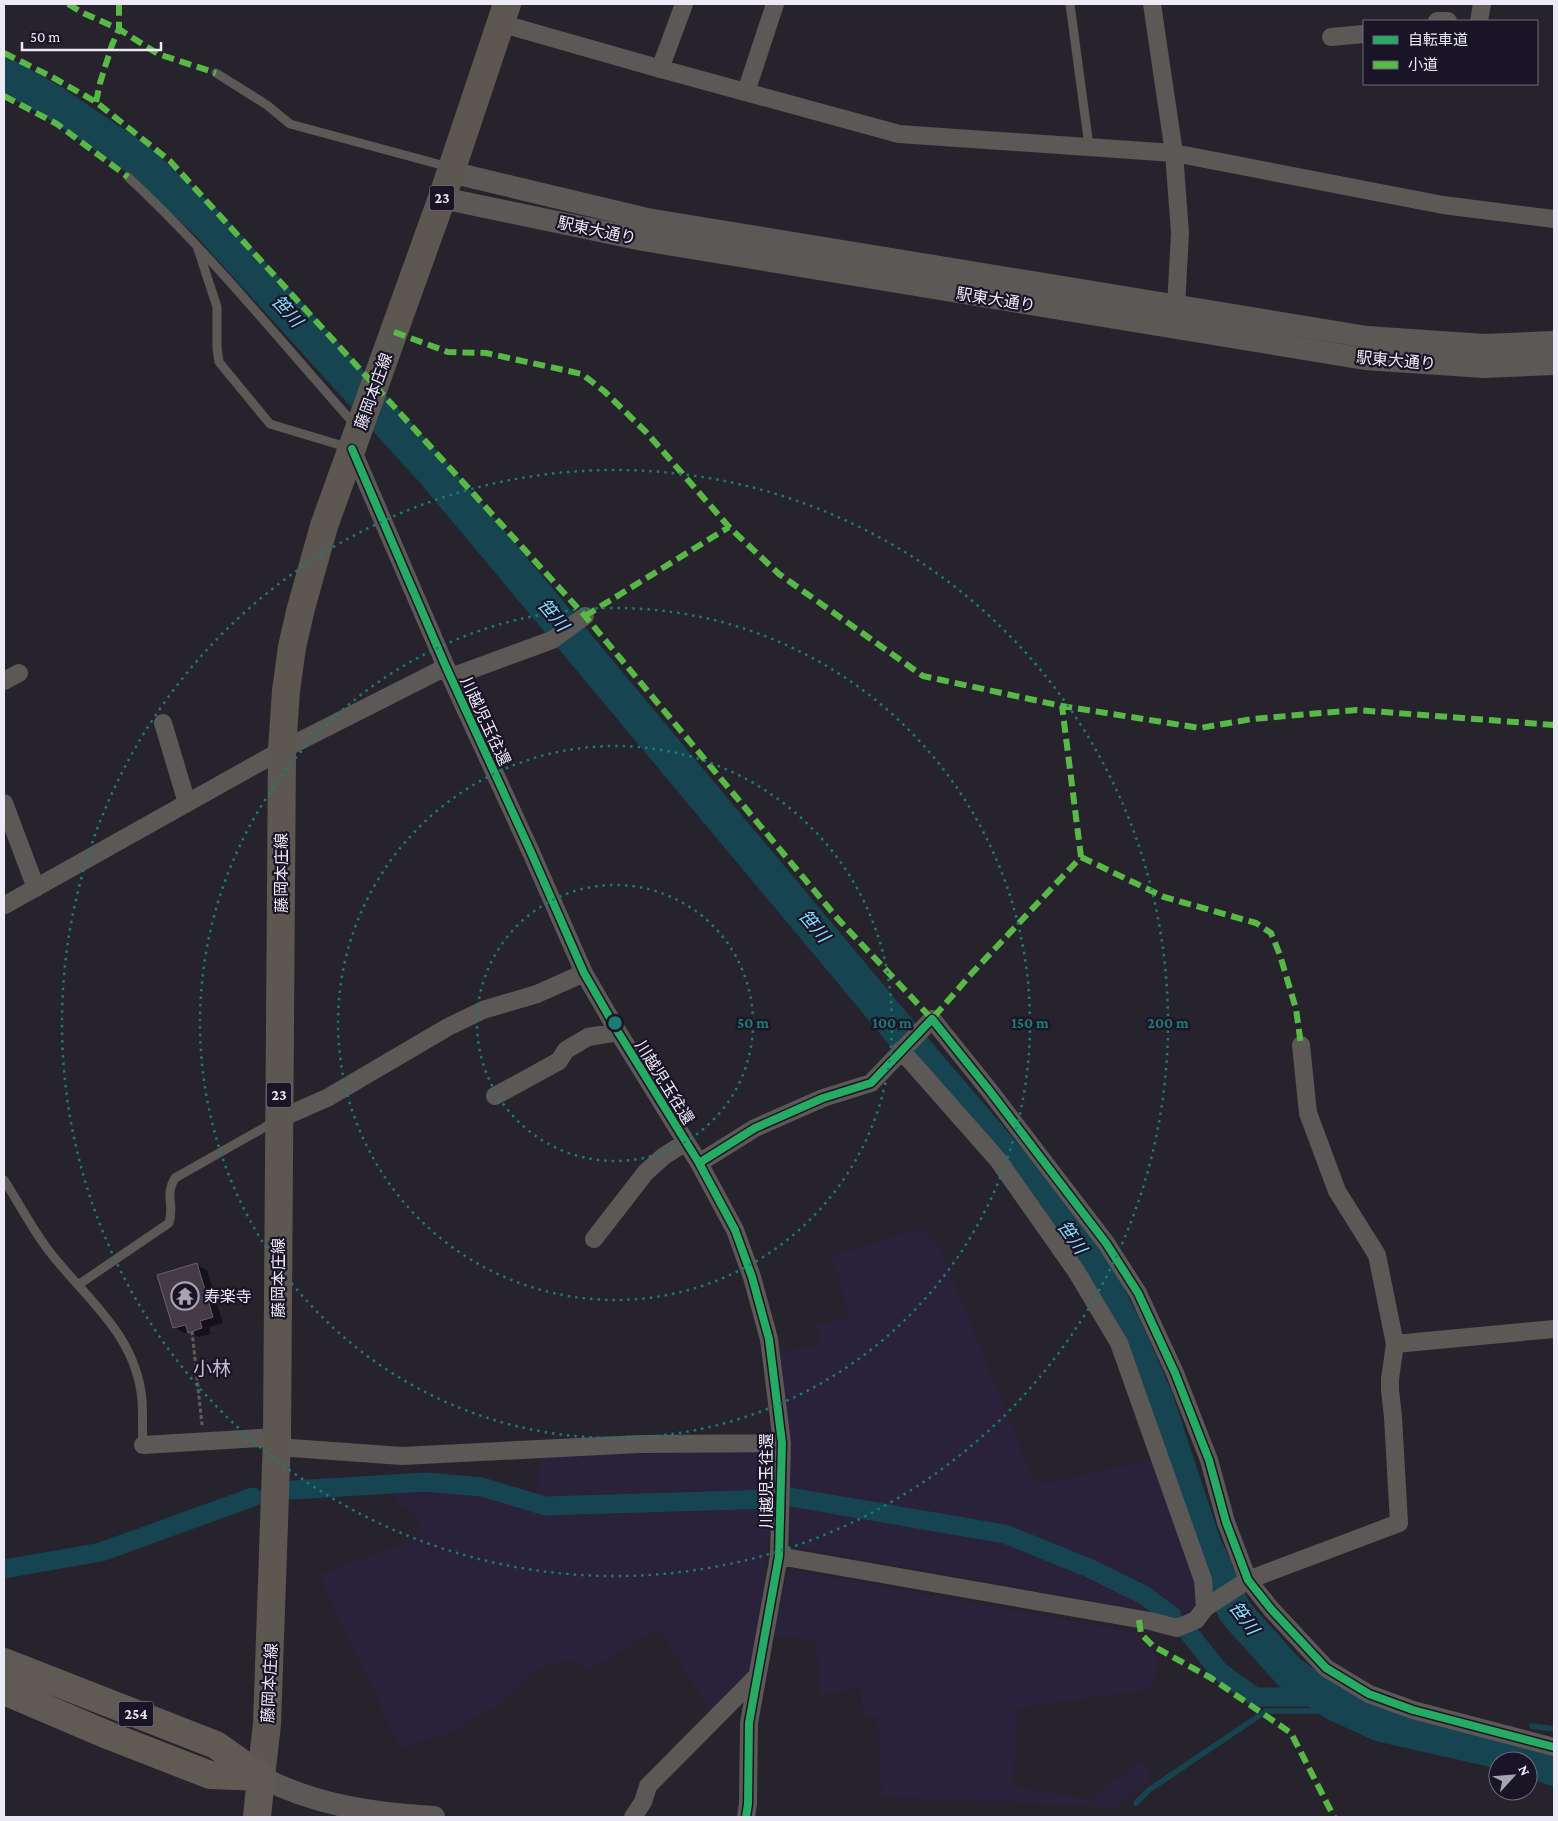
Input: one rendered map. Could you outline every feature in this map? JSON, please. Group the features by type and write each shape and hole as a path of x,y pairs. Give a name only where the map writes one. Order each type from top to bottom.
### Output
{"highway":[{"name":"254","path":"4,1662 216,1744 262,1777"},
{"name":"254","path":"4,1691 110,1736 210,1775 262,1777"},
{"path":"258,1817 262,1777"}],"main road":[{"name":"藤岡本庄線","path":"262,1777 267,1724 277,1442 282,750 292,647 324,526 374,392 504,13"}],"street":[{"path":"660,69 684,4"},
{"path":"746,92 774,4"},
{"path":"1152,4 1174,153 1180,233 1176,307"},
{"path":"1479,20 1482,4"},
{"path":"504,13 660,69 899,134 1174,153 1443,205 1554,219"},
{"path":"1331,37 1363,34"},
{"name":"駅東大通り","path":"451,170 647,219 1367,338 1484,345 1554,342"},
{"name":"駅東大通り","path":"442,198 653,241 1365,359 1484,367 1554,364"},
{"name":"川越児玉往還","path":"357,435 449,672 584,973 618,1032 699,1162 735,1230 752,1277 769,1339 782,1442 779,1556 749,1723 748,1804 746,1817"},
{"path":"4,908 36,888 282,750 449,672 552,640 585,616"},
{"path":"163,724 187,803"},
{"path":"4,802 36,888"},
{"path":"279,1119 327,1098 448,1027 483,1010 537,994 584,973"},
{"path":"699,1162 755,1128 823,1098 871,1083 932,1019 990,1090 1106,1243 1138,1293 1175,1373 1208,1460 1226,1522 1248,1580 1271,1609 1326,1668 1368,1694 1413,1710 1554,1747"},
{"path":"495,1096 559,1061 566,1050 588,1037 618,1032"},
{"path":"779,1556 1150,1621 1177,1628 1196,1620 1210,1605 1248,1580 1399,1523 1390,1390 1395,1344 1377,1254 1337,1191 1308,1113 1301,1045"},
{"path":"902,1050 998,1160 1076,1271 1119,1343 1203,1580 1210,1605"},
{"path":"594,1238 646,1172 664,1156 686,1142"},
{"path":"1395,1344 1554,1329"},
{"path":"143,1445 204,1441 277,1442 402,1456 639,1444 782,1442"},
{"path":"633,1817 643,1802 648,1786 757,1676"},
{"path":"262,1777 283,1788 314,1799 383,1814 434,1817"}],"lane":[{"path":"1070,4 1089,146"},
{"path":"216,73 267,105 290,124 451,170"},
{"path":"128,176 198,246 357,435"},
{"path":"198,246 217,307 219,362 270,424 357,435"},
{"path":"78,1285 169,1223 172,1214 169,1188 175,1178 279,1119"},
{"path":"4,1180 48,1250 78,1285 96,1302 114,1326 130,1353 142,1398 143,1445"}],"path":[{"path":"192,1331 204,1441"}],"shaded area":[{"path":"921,1228 937,1241 1036,1485 1151,1460 1191,1567 1195,1604 1188,1615 1178,1618 1149,1595 1037,1543 1008,1533 789,1496 790,1490 775,1352 820,1346 816,1325 848,1317 840,1280 831,1256"},
{"path":"764,1451 774,1463 772,1496 545,1503 535,1498 542,1456"},
{"path":"423,1486 480,1490 549,1510 772,1506 761,1608 747,1681 710,1711 658,1628 588,1671 579,1663 565,1661 551,1664 533,1674 493,1708 447,1734 400,1748 319,1575 415,1540 419,1522 414,1511 399,1505 392,1488"},
{"path":"791,1503 1006,1539 1058,1560 1140,1598 1155,1608 1155,1612 798,1548 789,1536"},
{"path":"794,1570 1133,1632 1158,1655 1152,1689 1018,1708 1013,1787 1090,1799 1142,1760 1152,1778 1115,1808 882,1797 877,1717 863,1718 861,1688 819,1695 819,1660 813,1640 772,1635 776,1607 782,1606 787,1572"}],"building":[{"name":"寿楽寺","path":"197,1263 213,1317 200,1321 202,1328 188,1333 186,1325 173,1328 157,1275"}],"waterway":[{"name":"笹川","path":"4,74 55,103 136,158 208,224 434,473 925,1061 1063,1222 1099,1277 1125,1327 1156,1398 1203,1541 1235,1612 1289,1672 1335,1704 1381,1725 1514,1755 1554,1769"},
{"path":"292,1490 426,1482 482,1487 545,1506 770,1499"},
{"path":"4,1569 101,1552 253,1497"},
{"path":"790,1497 1005,1534 1089,1568 1144,1595 1172,1616"},
{"path":"1188,1632 1219,1671 1255,1697 1326,1697"},
{"path":"1136,1803 1149,1790 1266,1711 1326,1711 1335,1704"},
{"path":"1532,1726 1554,1729"}],"marked path":[{"path":"68,4 119,29 158,54 216,73"},
{"path":"96,102 100,83 119,29 119,4"},
{"path":"4,53 96,102 170,161 585,616 838,919 932,1019 973,972 1081,857 1062,706"},
{"path":"4,96 57,124 128,177"},
{"path":"394,332 448,352 486,353 582,374 604,391 646,432 729,527 779,574 923,676 1062,706 1200,728 1252,719 1357,710 1554,725"},
{"path":"585,616 729,527"},
{"path":"1081,857 1164,897 1256,923 1271,933 1280,955 1296,1009 1301,1045"},
{"path":"1139,1620 1141,1634 1153,1646 1211,1678 1291,1733 1334,1817"}],"cycle path":[{"path":"352,449 446,667 584,973 699,1163 735,1230 752,1277 769,1339 782,1443 779,1556 749,1723 748,1804 746,1817"},
{"path":"699,1163 755,1128 823,1098 871,1083 932,1019 1106,1243 1138,1293 1175,1373 1209,1460 1226,1522 1248,1580 1271,1609 1326,1668 1369,1694 1413,1710 1554,1747"}],"place":[{"name":"寿楽寺","path":"185,1296"}],"district":[{"name":"小林","path":"212,1368"}]}
